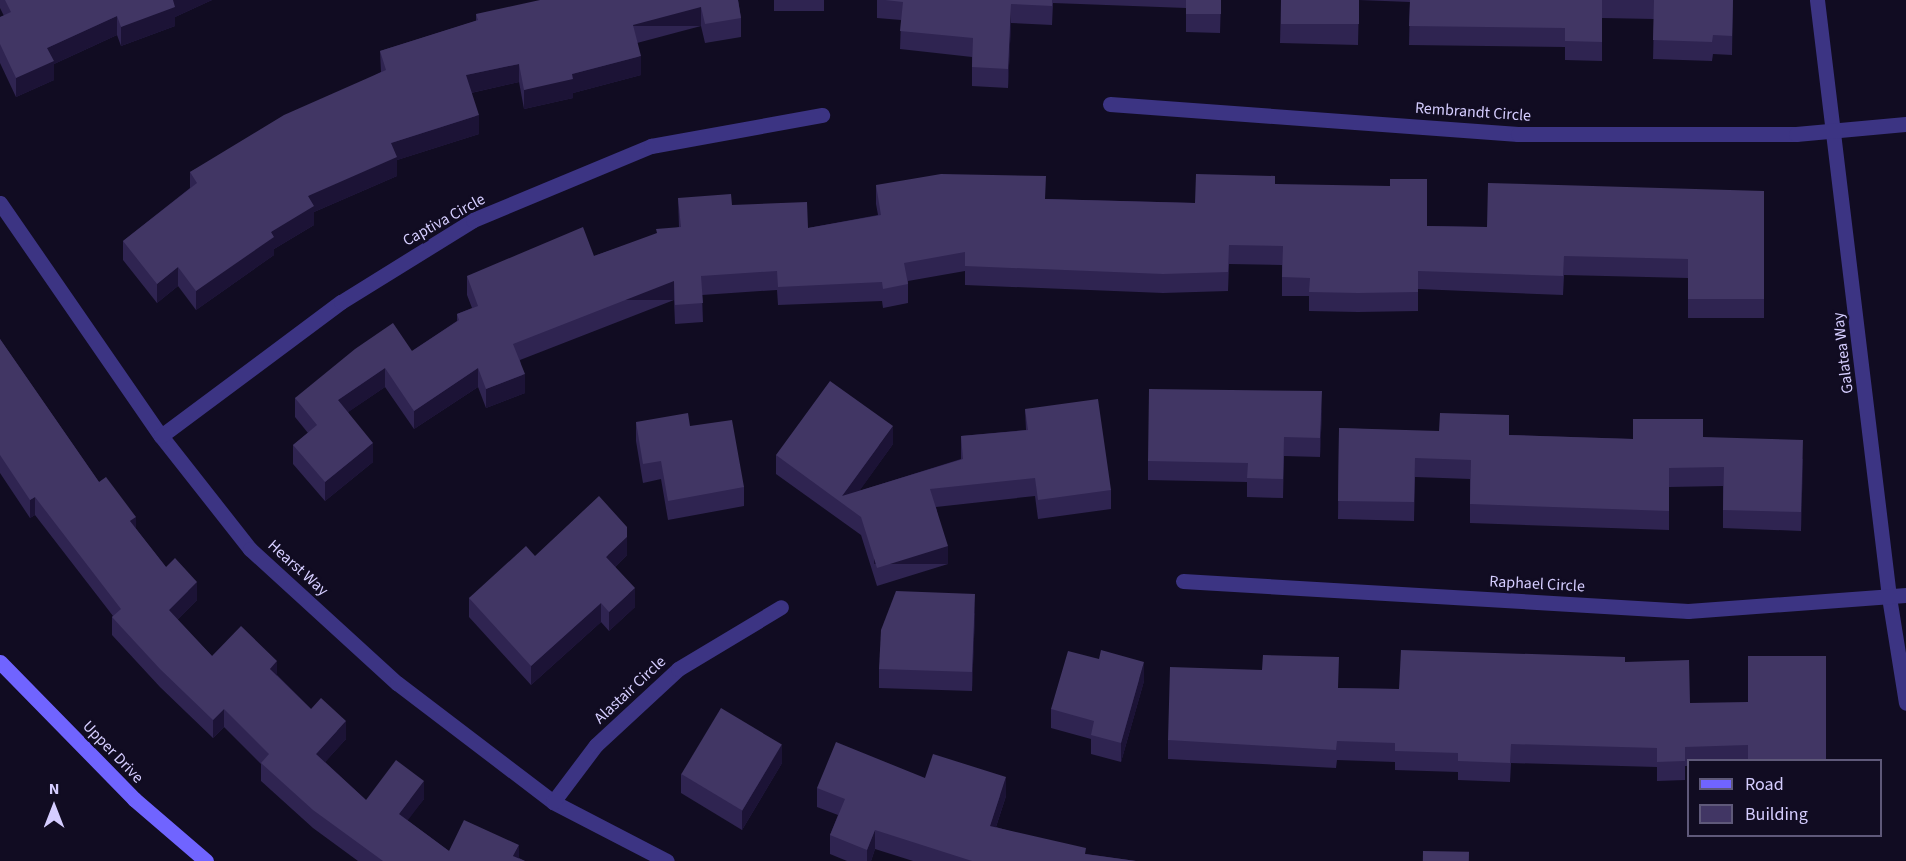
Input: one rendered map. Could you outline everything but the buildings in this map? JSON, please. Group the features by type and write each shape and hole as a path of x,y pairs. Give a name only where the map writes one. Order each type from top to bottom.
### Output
{"main road":[{"name":"Upper Drive","path":"0,662 134,799 206,861"}],"street":[{"name":"Galatea Way","path":"1817,0 1836,132 1889,597 1906,703"},
{"name":"Rembrandt Circle","path":"1110,104 1518,134 1836,132 1906,124"},
{"name":"Captiva Circle","path":"161,436 341,302 473,220 651,146 822,116"},
{"name":"Hearst Way","path":"0,203 161,436 250,549 397,683 553,802 667,861"},
{"name":"Raphael Circle","path":"1183,581 1688,612 1906,595"},
{"name":"Alastair Circle","path":"553,802 596,745 678,669 781,607"}]}
